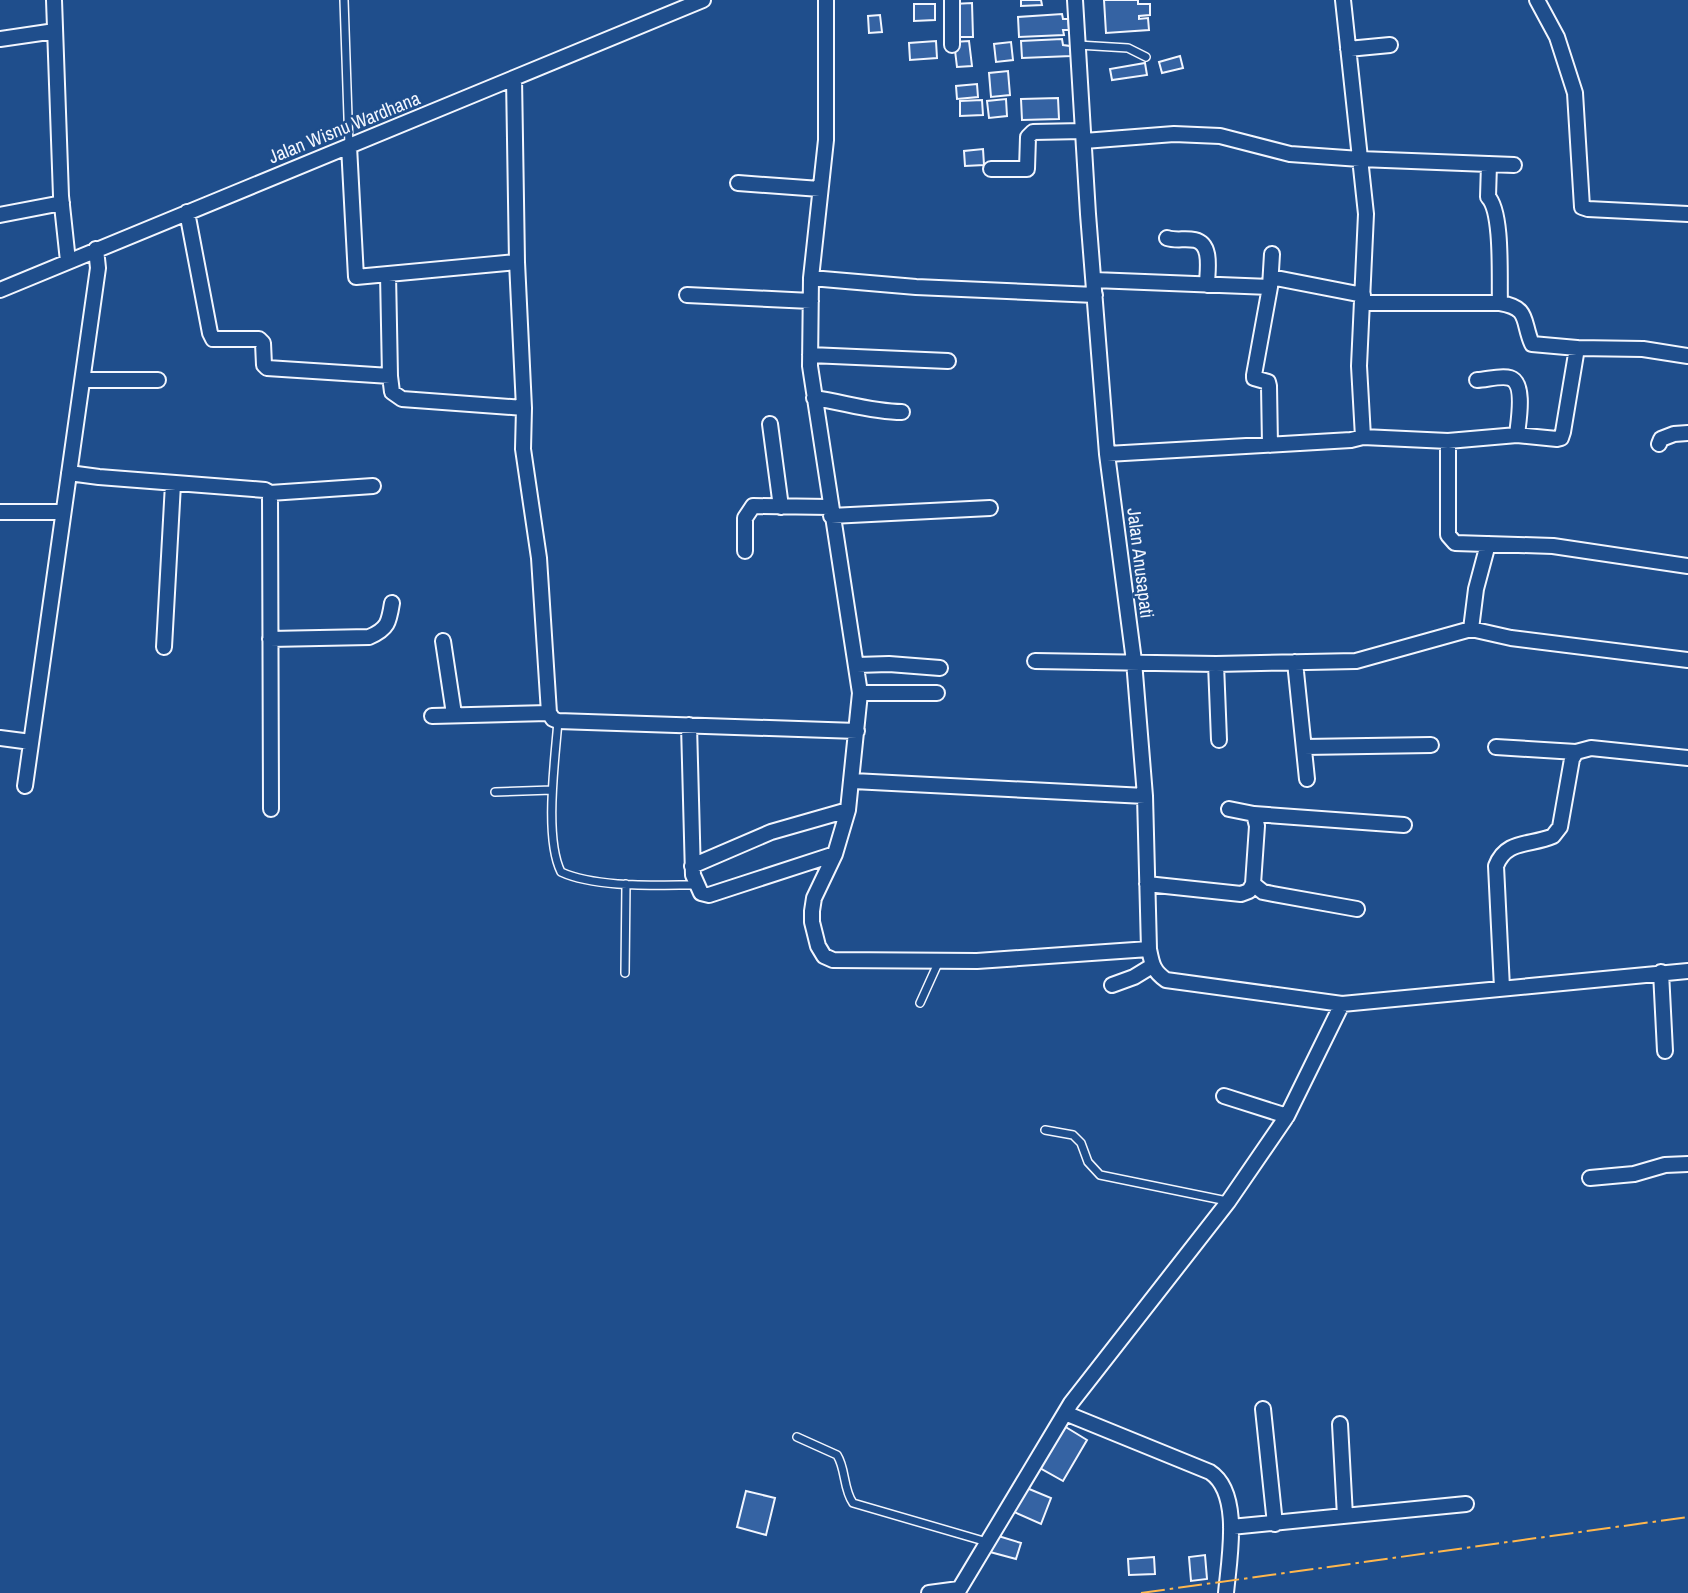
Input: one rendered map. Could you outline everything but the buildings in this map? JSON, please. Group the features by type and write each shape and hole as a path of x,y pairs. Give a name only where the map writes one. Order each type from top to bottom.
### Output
{"street":[{"path":"54,0 62,203 68,261"},
{"path":"826,0 826,140 811,278 810,355 814,398 860,692 848,810 835,855 814,898 812,911 815,935 824,956 833,960 939,961 1149,950"},
{"path":"951,0 952,45"},
{"name":"Jalan Anusapati","path":"1075,0 1107,454 1134,661 1145,796 1149,950 1152,966"},
{"path":"1343,0 1366,214 1359,366 1363,437"},
{"path":"1537,0 1557,37 1575,93 1582,206 1588,209 1688,214"},
{"name":"Jalan Wisnu Wardhana","path":"0,290 694,2"},
{"path":"0,39 55,31"},
{"path":"1348,49 1390,44"},
{"path":"514,78 523,449 539,558 554,717"},
{"path":"991,169 1027,169 1028,136 1033,132 1084,136 1220,136 1290,154 1514,164"},
{"path":"349,146 354,274 359,278 517,262"},
{"path":"1489,164 1488,197 1493,202 1496,221 1500,303"},
{"path":"738,183 820,189"},
{"path":"0,215 62,203"},
{"path":"187,212 211,337 259,339 263,343 264,365 276,376 390,376"},
{"path":"1167,238 1196,240 1202,244 1206,250 1206,285"},
{"path":"25,786 98,268 96,249"},
{"path":"1270,445 1269,386 1268,382 1254,378 1254,375 1270,282 1272,254"},
{"path":"388,274 390,376 392,392 398,398 524,408"},
{"path":"811,278 916,287 1095,295"},
{"path":"1094,280 1206,285 1270,282 1363,299 1500,303 1514,305 1520,309 1532,344 1643,349 1688,356"},
{"path":"687,295 811,301"},
{"path":"1107,454 1351,440 1363,437 1448,441 1517,435 1561,438 1577,348"},
{"path":"810,355 948,361"},
{"path":"1477,380 1509,377 1514,380 1520,391 1517,435"},
{"path":"83,380 158,380"},
{"path":"814,398 880,412 902,412"},
{"path":"770,424 781,507"},
{"path":"1659,444 1661,439 1674,434 1688,433"},
{"path":"1448,441 1448,535 1455,543 1546,547 1688,566"},
{"path":"69,473 270,492 373,486"},
{"path":"164,647 173,484"},
{"path":"270,492 271,809"},
{"path":"745,551 745,517 753,506 831,511 990,508"},
{"path":"0,512 62,512"},
{"path":"1471,629 1476,589 1488,544"},
{"path":"270,639 369,637 381,631 389,621 392,603"},
{"path":"1035,661 1216,664 1356,661 1471,629 1511,638 1688,660"},
{"path":"443,641 454,714"},
{"path":"1295,662 1307,779"},
{"path":"857,665 889,664 940,668"},
{"path":"1216,664 1219,740"},
{"path":"860,692 937,692"},
{"path":"432,716 454,714 554,717 857,731"},
{"path":"689,725 692,866 696,886 701,893 709,895 835,855"},
{"path":"0,738 31,742"},
{"path":"1304,747 1431,745"},
{"path":"1496,747 1576,752 1591,748 1688,758"},
{"path":"1503,988 1496,866 1500,855 1510,848 1553,836 1560,827 1572,759 1576,752"},
{"path":"853,781 1145,796"},
{"path":"1229,809 1254,814 1404,825"},
{"path":"692,866 771,832 848,810"},
{"path":"1147,884 1241,894 1249,891 1252,884 1257,826 1254,814"},
{"path":"1252,884 1263,892 1357,909"},
{"path":"1112,985 1134,977 1152,966 1157,974 1166,980 1337,1003 1688,971"},
{"path":"1661,972 1664,1051"},
{"path":"929,1593 958,1591 1065,1413 1228,1202 1287,1116 1337,1003"},
{"path":"1224,1096 1287,1116"},
{"path":"1590,1178 1634,1174 1665,1165 1688,1164"},
{"path":"1263,1409 1275,1524"},
{"path":"1065,1413 1219,1477 1227,1494 1231,1527 1226,1593"},
{"path":"1340,1424 1345,1516"},
{"path":"1231,1527 1466,1504"}],"lane":[{"path":"344,0 349,146"},
{"path":"1077,45 1128,48 1146,57"},
{"path":"554,717 552,790 555,860 561,872 570,876 626,884 696,886"},
{"path":"495,792 552,790"},
{"path":"625,974 626,884"},
{"path":"919,1003 939,961"},
{"path":"1045,1130 1073,1135 1081,1143 1088,1162 1100,1175 1228,1202"},
{"path":"797,1437 837,1455 848,1496 853,1503 987,1542"}],"power":[{"path":"1141,1593 1688,1517"}]}
